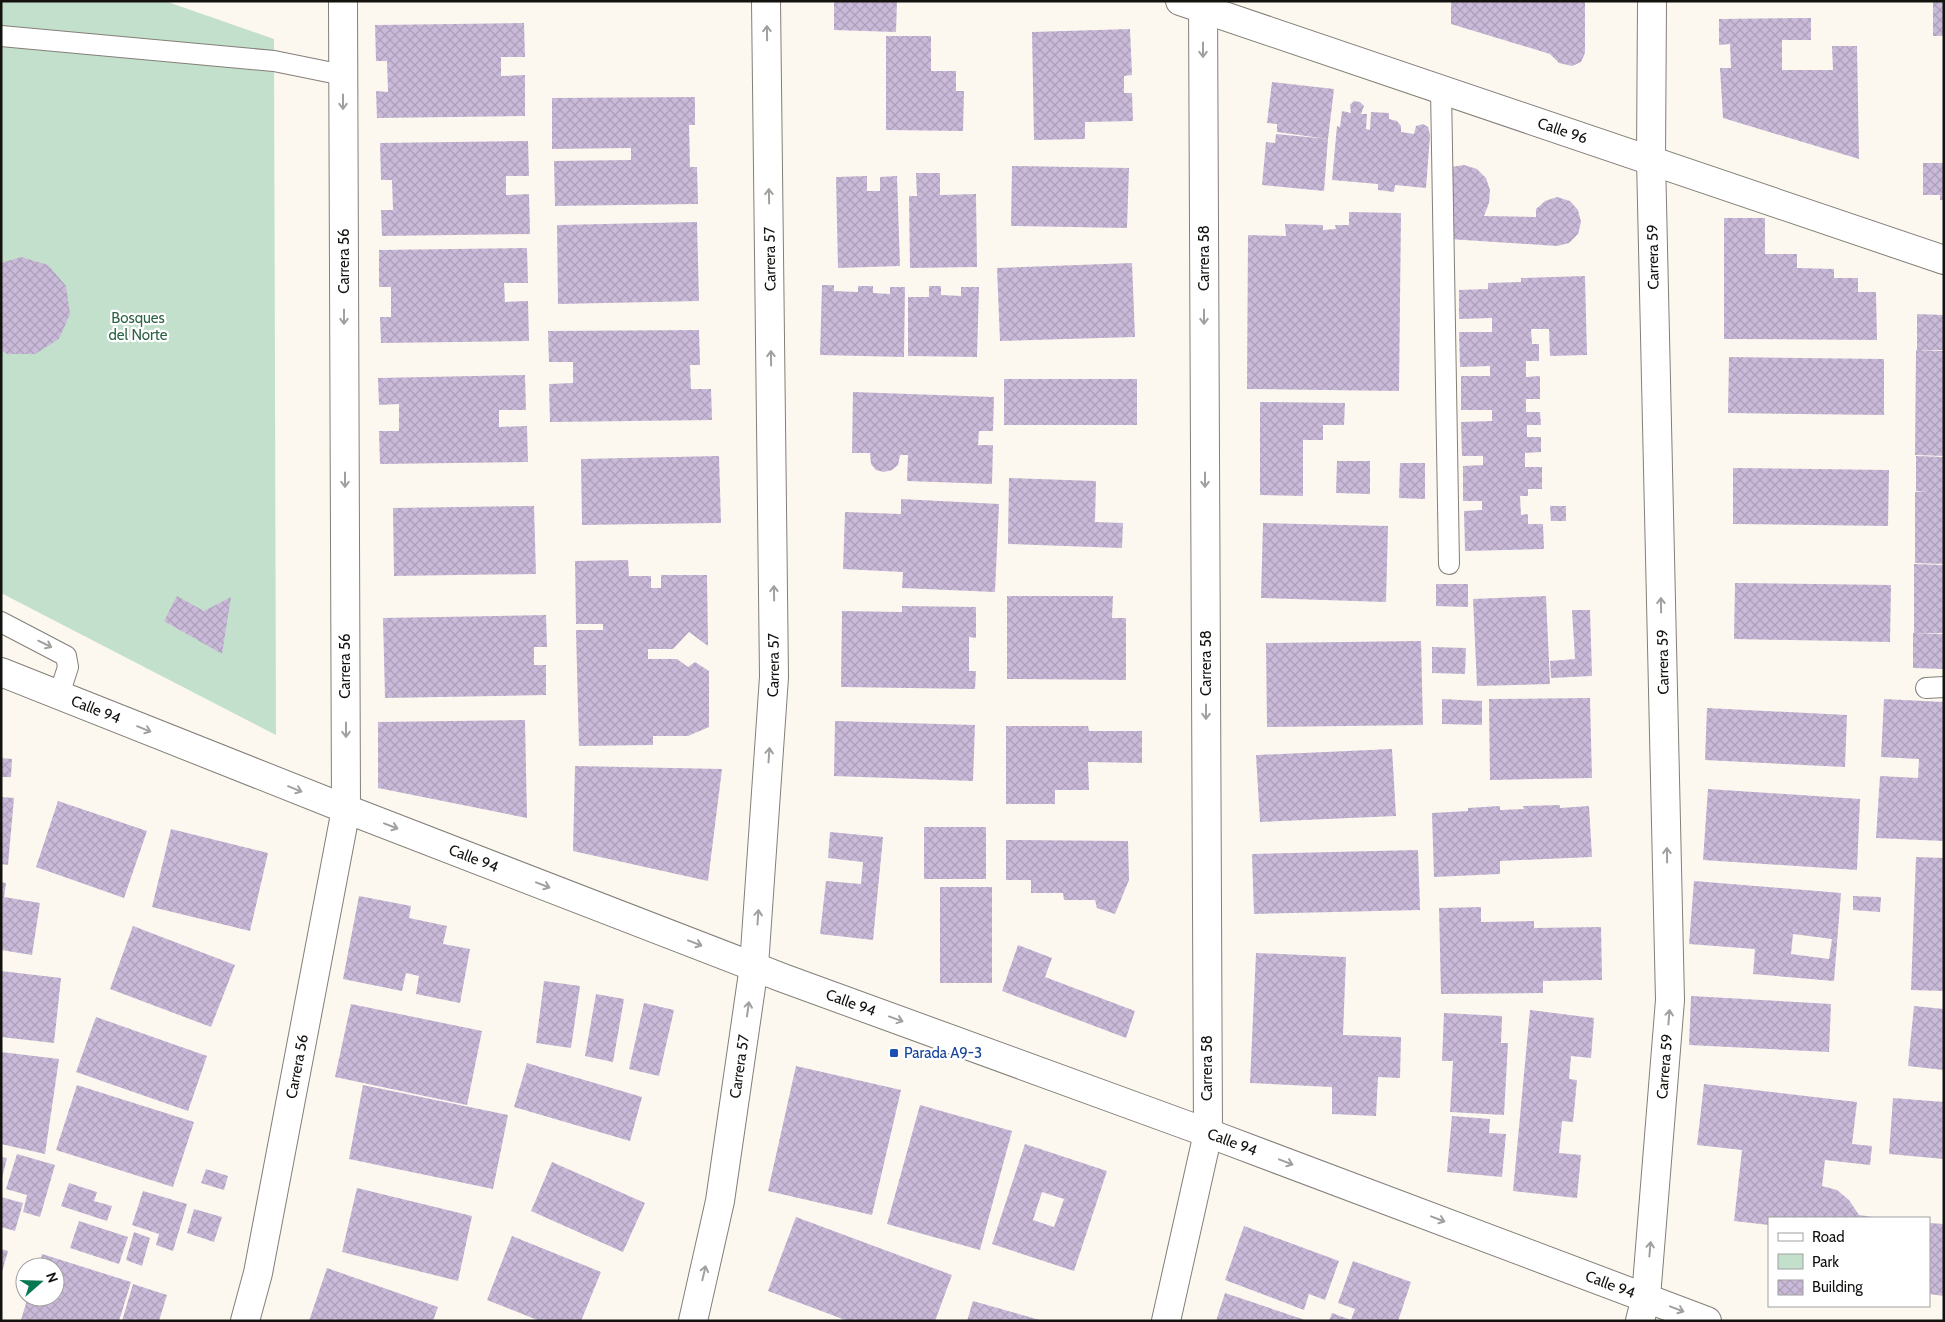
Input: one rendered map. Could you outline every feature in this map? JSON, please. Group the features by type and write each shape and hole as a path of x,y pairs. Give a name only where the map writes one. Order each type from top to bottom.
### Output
{"street":[{"name":"Carrera 56","path":"246,1321 258,1273 346,809 343,1"},
{"name":"Carrera 57","path":"694,1321 720,1201 754,966 774,677 766,1"},
{"name":"Carrera 59","path":"1643,1309 1670,1000 1651,160 1652,1"},
{"name":"Calle 96","path":"1195,4 1944,260"},
{"name":"Carrera 58","path":"1166,1321 1208,1133 1195,4"},
{"name":"Calle 94","path":"1,672 346,809 754,966 1208,1133 1643,1309 1707,1321"}],"lane":[{"path":"1,36 274,61 343,74"},
{"path":"1441,89 1449,564"},
{"path":"1,622 66,656 68,667 59,695"}],"green space":[{"name":"Bosques del Norte","path":"1,1 165,1 274,39 276,735 1,593"}],"building":[{"path":"834,1 897,1 896,32 834,30"},
{"path":"1451,1 1585,1 1585,53 1581,62 1572,66 1559,63 1550,54 1451,24"},
{"path":"1933,1 1944,1 1944,36 1933,36"},
{"path":"1811,18 1811,40 1782,40 1782,70 1833,70 1832,46 1857,46 1859,159 1723,118 1720,68 1731,68 1730,44 1719,45 1719,19"},
{"path":"524,23 525,57 501,57 501,76 525,75 525,116 377,118 376,91 388,92 387,61 376,61 375,25"},
{"path":"1130,29 1132,75 1124,76 1124,93 1132,93 1133,121 1085,122 1085,139 1034,140 1032,32"},
{"path":"886,36 931,36 931,71 956,71 956,91 964,91 963,131 886,130"},
{"path":"1272,82 1334,89 1328,139 1277,132 1277,124 1267,123"},
{"path":"695,97 695,125 689,125 690,167 697,167 698,204 555,206 554,161 631,160 631,148 552,149 552,98"},
{"path":"1354,101 1360,102 1364,106 1361,114 1367,114 1366,129 1370,130 1371,112 1389,113 1389,119 1397,121 1401,126 1401,132 1414,134 1416,126 1423,124 1428,127 1430,135 1426,188 1395,185 1394,192 1378,190 1378,184 1332,180 1337,126 1340,127 1342,111 1351,113 1350,105"},
{"path":"1276,134 1328,139 1324,191 1262,185 1266,142 1275,143"},
{"path":"528,141 529,176 506,176 506,195 529,194 530,234 382,236 381,210 393,210 392,180 381,180 380,143"},
{"path":"1923,163 1944,163 1944,200 1940,200 1940,195 1923,195"},
{"path":"1464,165 1477,169 1486,178 1490,190 1489,203 1484,216 1536,217 1536,209 1545,201 1557,197 1570,201 1578,210 1581,222 1578,234 1569,243 1557,246 1449,239 1451,167"},
{"path":"1012,166 1129,168 1127,228 1011,226"},
{"path":"916,173 940,173 940,195 976,194 977,267 910,268 909,196 917,196"},
{"path":"867,176 867,191 880,191 880,177 897,176 900,266 838,268 836,177"},
{"path":"1349,212 1401,213 1399,391 1247,389 1248,235 1286,236 1285,224 1323,225 1323,230 1336,229 1335,225 1349,225"},
{"path":"1724,218 1765,218 1765,254 1797,254 1797,268 1834,269 1834,278 1858,278 1858,292 1876,292 1877,340 1724,339"},
{"path":"697,222 699,301 558,304 557,225"},
{"path":"527,248 528,283 504,283 505,302 528,301 529,341 381,343 380,317 391,317 391,287 379,287 379,250"},
{"path":"21,257 48,265 66,286 70,314 59,339 35,354 7,354 1,350 1,263"},
{"path":"1132,263 1135,337 1000,341 997,268"},
{"path":"1585,276 1587,355 1550,356 1549,329 1531,329 1532,344 1539,344 1539,361 1526,361 1526,377 1540,376 1540,399 1526,399 1526,412 1540,412 1541,425 1527,425 1527,437 1541,437 1541,452 1525,453 1525,467 1542,467 1542,489 1528,489 1528,496 1520,496 1521,515 1528,514 1528,524 1543,524 1544,549 1465,551 1464,511 1482,510 1482,501 1463,501 1463,466 1483,465 1483,456 1462,456 1461,422 1492,421 1492,410 1461,410 1461,376 1490,376 1490,366 1460,367 1459,332 1492,332 1492,318 1459,319 1459,290 1488,289 1488,283 1521,282 1521,278"},
{"path":"822,285 834,285 834,291 858,292 858,286 873,286 873,293 890,294 890,287 905,287 904,357 820,355"},
{"path":"929,286 941,286 941,295 961,296 961,287 979,287 977,357 908,356 908,297 929,297"},
{"path":"1917,314 1944,315 1944,350 1917,350"},
{"path":"699,330 700,365 690,365 691,389 711,389 712,420 550,422 549,384 573,383 573,362 549,362 548,331"},
{"path":"1916,350 1944,351 1944,456 1915,455"},
{"path":"1729,357 1884,359 1884,415 1728,413"},
{"path":"525,375 526,410 499,410 499,427 527,426 528,462 380,464 379,431 399,431 399,404 379,405 378,378"},
{"path":"1004,379 1137,379 1137,425 1004,425"},
{"path":"853,392 994,397 993,431 979,431 978,445 993,445 992,484 907,481 908,455 900,455 898,465 892,470 884,472 876,470 871,464 870,453 852,453"},
{"path":"1260,402 1345,403 1344,425 1323,425 1323,440 1303,440 1303,496 1260,495"},
{"path":"719,456 721,523 582,525 581,459"},
{"path":"1916,456 1944,457 1944,564 1915,563 1915,492 1926,491 1916,491"},
{"path":"1337,461 1370,461 1370,494 1336,493"},
{"path":"1400,463 1425,463 1425,499 1399,498"},
{"path":"1733,468 1889,470 1888,526 1733,524"},
{"path":"1009,478 1096,481 1095,522 1123,523 1122,548 1008,544"},
{"path":"901,499 999,504 995,592 902,588 903,572 843,569 845,512 901,514"},
{"path":"534,506 536,574 394,576 393,508"},
{"path":"1550,506 1566,506 1566,521 1551,521"},
{"path":"1263,523 1388,526 1386,602 1261,598"},
{"path":"628,560 629,576 651,576 651,588 661,588 661,575 707,575 708,646 689,632 673,649 648,649 648,659 677,659 688,667 695,662 709,671 709,727 688,736 653,736 653,745 579,746 576,630 603,630 603,624 576,624 575,561"},
{"path":"1914,564 1944,565 1944,633 1914,633"},
{"path":"1735,583 1891,585 1890,642 1734,639"},
{"path":"1436,584 1468,584 1468,607 1436,606"},
{"path":"177,596 204,611 231,597 222,654 164,621"},
{"path":"1007,596 1113,596 1112,618 1126,618 1126,680 1007,679"},
{"path":"1546,596 1550,684 1477,686 1473,599"},
{"path":"902,606 976,607 976,638 969,637 969,671 976,671 975,689 841,687 842,611 902,612"},
{"path":"1572,610 1590,610 1592,676 1551,678 1550,661 1575,659"},
{"path":"546,615 547,647 534,647 534,665 546,665 546,695 385,698 383,618"},
{"path":"1913,633 1944,634 1944,669 1913,668"},
{"path":"1421,641 1423,725 1267,727 1266,643"},
{"path":"1432,647 1466,648 1465,674 1432,673"},
{"path":"1590,698 1592,778 1490,780 1489,699"},
{"path":"1442,699 1482,701 1482,725 1442,724"},
{"path":"1884,699 1944,702 1944,841 1876,838 1880,776 1918,778 1919,759 1881,757"},
{"path":"1707,708 1847,715 1845,767 1705,760"},
{"path":"525,720 527,818 378,788 378,722"},
{"path":"835,721 975,725 973,781 834,776"},
{"path":"1006,726 1088,726 1089,731 1142,731 1142,763 1088,762 1089,790 1055,790 1055,804 1006,804"},
{"path":"1392,749 1396,816 1260,822 1256,755"},
{"path":"1,758 12,759 11,777 1,777"},
{"path":"575,766 722,769 708,881 573,851"},
{"path":"1708,789 1860,799 1857,870 1703,860"},
{"path":"1,797 14,798 8,865 1,864"},
{"path":"58,801 147,831 124,898 36,867"},
{"path":"1560,805 1560,808 1589,806 1592,857 1500,861 1500,874 1434,877 1432,813 1468,811 1468,808 1500,806 1500,810 1524,809 1523,806"},
{"path":"924,827 986,827 986,879 924,879"},
{"path":"171,829 268,853 250,931 152,907"},
{"path":"830,832 883,837 873,940 820,934 826,881 861,884 863,862 828,858"},
{"path":"1006,840 1128,841 1129,880 1115,914 1097,908 1095,900 1064,900 1063,893 1031,893 1031,880 1006,880"},
{"path":"1418,850 1420,910 1254,914 1252,854"},
{"path":"1916,857 1944,858 1944,991 1911,990"},
{"path":"1694,881 1841,893 1834,981 1753,974 1755,949 1689,944","holes":["1793,934 1832,939 1829,959 1791,954"]},
{"path":"1,882 6,883 4,897 40,903 32,955 1,950"},
{"path":"940,887 992,887 992,983 940,983"},
{"path":"359,896 411,906 409,918 447,926 443,944 470,949 460,1003 416,994 419,976 406,973 402,991 343,979"},
{"path":"1853,896 1881,897 1880,912 1853,910"},
{"path":"1481,907 1481,922 1534,921 1534,928 1601,927 1602,980 1543,981 1543,993 1441,994 1439,908"},
{"path":"133,926 235,965 211,1027 110,989"},
{"path":"1018,945 1052,958 1045,977 1135,1011 1126,1038 1002,991"},
{"path":"1256,953 1346,957 1343,1035 1401,1037 1400,1078 1378,1077 1376,1116 1332,1114 1332,1087 1250,1083"},
{"path":"1,971 61,978 54,1043 1,1037"},
{"path":"544,981 580,986 571,1048 536,1043"},
{"path":"596,994 624,999 613,1062 585,1056"},
{"path":"1691,996 1831,1004 1829,1052 1689,1045"},
{"path":"644,1003 674,1010 659,1076 629,1069"},
{"path":"351,1004 482,1031 467,1105 335,1077"},
{"path":"1914,1006 1944,1009 1944,1070 1908,1066"},
{"path":"1530,1010 1594,1018 1591,1058 1571,1056 1569,1079 1577,1080 1573,1122 1562,1121 1559,1153 1581,1155 1577,1198 1513,1191"},
{"path":"1444,1013 1502,1016 1501,1043 1508,1043 1504,1115 1450,1112 1453,1061 1442,1061"},
{"path":"96,1017 207,1056 188,1111 76,1072"},
{"path":"1,1052 59,1059 45,1154 1,1144"},
{"path":"527,1063 642,1097 630,1141 514,1107"},
{"path":"796,1066 901,1090 872,1215 768,1191"},
{"path":"1704,1084 1857,1102 1852,1144 1872,1146 1870,1165 1825,1160 1822,1186 1837,1190 1849,1200 1859,1215 1873,1217 1768,1217 1768,1225 1734,1221 1742,1150 1697,1145"},
{"path":"77,1085 194,1122 173,1187 56,1150"},
{"path":"363,1085 508,1115 493,1189 349,1159"},
{"path":"1893,1098 1944,1102 1944,1159 1889,1154"},
{"path":"920,1105 1012,1131 980,1250 887,1224"},
{"path":"1452,1116 1490,1119 1489,1133 1506,1134 1502,1177 1447,1172"},
{"path":"1025,1144 1107,1171 1074,1271 992,1244","holes":["1042,1192 1064,1199 1054,1227 1033,1220"]},
{"path":"17,1154 55,1165 40,1217 23,1212 27,1195 6,1189"},
{"path":"1,1157 7,1158 2,1178 1,1178"},
{"path":"552,1162 645,1203 623,1252 531,1211"},
{"path":"206,1169 228,1176 224,1190 201,1183"},
{"path":"69,1183 97,1192 94,1201 112,1206 107,1221 61,1206"},
{"path":"357,1188 472,1216 458,1281 342,1252"},
{"path":"143,1191 187,1204 173,1251 156,1245 159,1234 132,1225"},
{"path":"1,1197 23,1203 15,1231 1,1227"},
{"path":"194,1209 222,1217 214,1242 187,1233"},
{"path":"796,1217 952,1275 935,1321 848,1321 768,1291"},
{"path":"79,1221 128,1237 119,1264 70,1248"},
{"path":"1930,1223 1944,1224 1944,1296 1930,1294"},
{"path":"1244,1226 1339,1261 1325,1300 1309,1294 1304,1310 1225,1280"},
{"path":"134,1232 150,1238 142,1266 126,1260"},
{"path":"512,1236 601,1272 581,1321 540,1321 487,1300"},
{"path":"1,1249 8,1251 2,1272 1,1272"},
{"path":"42,1254 52,1257 41,1257"},
{"path":"65,1261 131,1282 119,1321 21,1320 25,1307 65,1307"},
{"path":"1353,1261 1411,1282 1398,1321 1329,1321 1332,1313 1351,1320 1355,1309 1338,1303"},
{"path":"327,1268 438,1307 433,1321 309,1321"},
{"path":"133,1284 167,1295 159,1321 122,1321"},
{"path":"1225,1293 1305,1320 1305,1321 1216,1321"},
{"path":"973,1301 1040,1320 1040,1321 967,1321"}],"place":[{"name":"Parada A9-3","path":"894,1053"}]}
